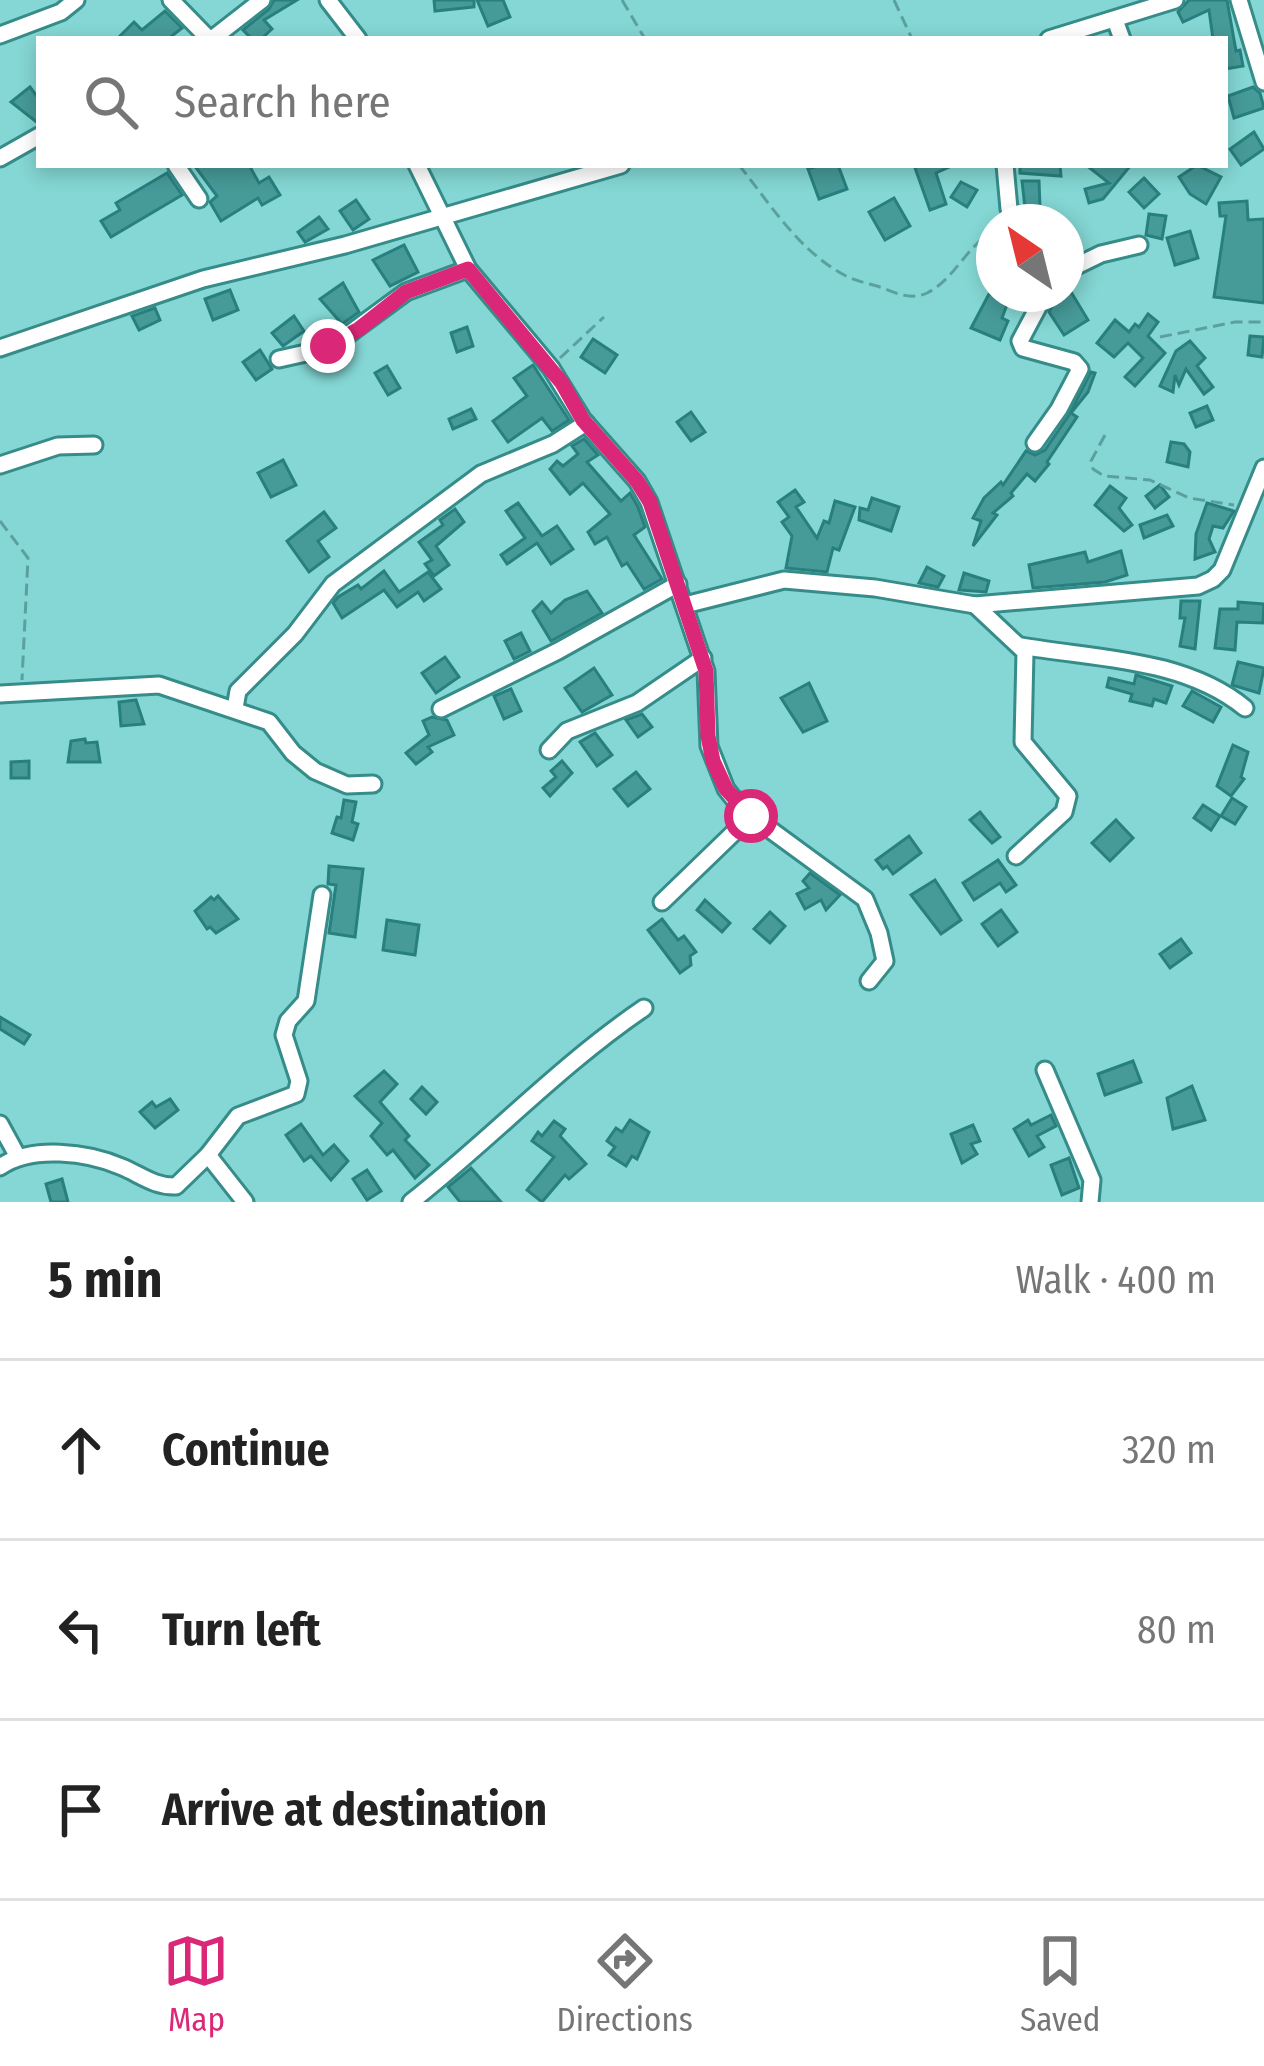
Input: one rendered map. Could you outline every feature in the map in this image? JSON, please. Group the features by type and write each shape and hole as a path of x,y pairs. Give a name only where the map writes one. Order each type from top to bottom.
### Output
{"street":[{"path":"0,34 61,12 76,0"},
{"path":"171,0 208,36"},
{"path":"215,36 262,0"},
{"path":"328,0 356,36"},
{"path":"1059,36 1175,0"},
{"path":"1239,0 1264,82"},
{"path":"1115,20 1121,36"},
{"path":"0,158 36,138"},
{"path":"178,168 199,199"},
{"path":"418,168 468,269 645,494 703,658 713,761 726,789 751,816 869,905 885,962 869,981"},
{"path":"0,347 203,280 345,245 611,168"},
{"path":"1005,168 1009,204"},
{"path":"1084,263 1139,245"},
{"path":"279,359 328,346 359,329 406,292 468,269"},
{"path":"1035,443 1080,369 1073,362 1023,348 1020,341 1036,312"},
{"path":"235,708 238,691 295,634 333,584 481,474 553,445 586,423"},
{"path":"0,465 58,446 94,445"},
{"path":"685,605 793,579 975,605 1184,589 1208,582 1222,570 1264,468"},
{"path":"441,709 678,584"},
{"path":"975,605 1021,646 1027,660 1023,742 1068,797 1055,822 1016,856"},
{"path":"1021,646 1181,673 1220,688 1245,708"},
{"path":"549,750 567,731 637,703 703,658"},
{"path":"0,694 159,685 272,724 292,753 315,771 347,784 373,784"},
{"path":"662,902 751,816"},
{"path":"0,1167 18,1157 64,1155 102,1161 176,1186 238,1116 299,1090 284,1035 288,1021 306,1001 322,895"},
{"path":"411,1202 498,1130 578,1054 644,1008"},
{"path":"1045,1070 1092,1180 1090,1202"},
{"path":"0,1124 18,1157"},
{"path":"208,1155 245,1202"},
{"path":"165,1186 179,1202"}],"path":[{"path":"622,0 643,36"},
{"path":"894,0 911,36"},
{"path":"741,168 791,232 826,264 851,279 901,296 922,296 944,281 976,243"},
{"path":"550,368 604,317"},
{"path":"1160,337 1235,322 1264,322"},
{"path":"1105,435 1090,460 1102,475 1150,480 1189,498 1216,499 1247,509"},
{"path":"0,521 28,558 22,694"}],"building":[{"path":"274,0 297,0 264,20 272,29 264,36 249,36 243,30"},
{"path":"434,0 474,0 474,7 435,11"},
{"path":"477,0 503,0 510,17 488,26"},
{"path":"1189,0 1227,0 1243,66 1228,68 1228,36 1213,36 1209,10 1183,22 1178,12"},
{"path":"165,11 182,28 172,36 120,36 134,22 142,30"},
{"path":"30,87 36,95 36,122 11,102"},
{"path":"1253,87 1264,108 1234,118 1228,96"},
{"path":"1254,132 1264,149 1241,165 1230,149"},
{"path":"196,168 251,168 259,183 269,177 280,195 262,205 258,198 221,221 210,202 217,196"},
{"path":"839,168 847,189 819,199 808,169"},
{"path":"915,168 947,168 936,173 946,204 930,210"},
{"path":"1020,168 1060,168 1061,176 1020,173"},
{"path":"1090,168 1129,168 1103,199 1089,203 1085,189 1109,183"},
{"path":"1192,168 1203,168 1221,177 1206,204 1190,194 1179,177"},
{"path":"167,173 182,195 111,237 101,221 120,210 116,203"},
{"path":"1144,178 1159,194 1144,208 1129,192"},
{"path":"1022,181 1039,181 1040,204 1025,204"},
{"path":"961,182 977,190 967,207 951,197"},
{"path":"894,198 910,226 885,240 869,212"},
{"path":"356,200 369,219 353,230 340,211"},
{"path":"1247,201 1248,220 1264,219 1264,303 1214,297 1226,216 1220,216 1219,203"},
{"path":"1149,214 1166,216 1162,239 1146,235"},
{"path":"319,217 328,229 305,242 298,232"},
{"path":"1190,231 1198,258 1175,265 1167,238"},
{"path":"404,245 418,272 390,286 373,260"},
{"path":"343,283 359,312 342,324 320,299"},
{"path":"230,290 238,310 213,320 205,299"},
{"path":"155,308 160,320 139,330 132,316"},
{"path":"979,312 1004,312 1002,318 1008,321 1000,340 971,328"},
{"path":"1049,312 1083,312 1088,320 1064,335"},
{"path":"1148,314 1158,322 1148,336 1165,353 1135,386 1125,377 1143,358 1128,343 1114,357 1097,343 1115,320 1129,332"},
{"path":"294,316 304,331 283,346 272,333"},
{"path":"467,327 473,346 457,352 451,333"},
{"path":"1250,336 1264,337 1262,357 1248,355"},
{"path":"593,339 617,355 605,373 581,357"},
{"path":"1190,341 1205,358 1197,366 1213,387 1204,394 1186,369 1179,385 1175,375 1173,392 1160,386 1176,351"},
{"path":"260,350 272,369 256,380 243,362"},
{"path":"533,365 569,420 552,431 542,418 508,442 493,421 527,396 514,378"},
{"path":"387,366 400,388 388,395 375,373"},
{"path":"1091,372 1095,373 1088,392 1071,413 1077,417 1049,464 1035,481 1027,474 1013,496 993,513 997,515 973,546 981,521 973,518 984,498 1001,482 1003,485 1026,451 1035,455 1045,450"},
{"path":"1207,406 1213,420 1196,427 1190,413"},
{"path":"471,409 476,419 453,429 449,419"},
{"path":"691,412 705,432 691,441 677,422"},
{"path":"584,439 598,455 587,462 621,501 630,493 638,507 645,527 634,535 662,579 644,589 627,563 622,566 607,537 595,544 588,532 610,514 583,483 570,494 550,469 557,461 563,466 578,454 572,446"},
{"path":"1171,442 1184,444 1190,452 1188,467 1167,462"},
{"path":"283,460 296,485 271,497 258,473"},
{"path":"1160,485 1169,497 1155,508 1146,496"},
{"path":"1110,486 1126,498 1119,508 1132,525 1124,531 1095,505"},
{"path":"795,490 804,502 796,507 817,538 824,521 829,523 835,501 855,507 839,550 833,548 827,572 786,568 792,536 782,522 789,517 778,502"},
{"path":"872,498 899,507 891,531 859,520 860,508 868,510"},
{"path":"518,503 542,536 557,526 573,549 551,564 537,543 507,564 501,555 525,538 506,511"},
{"path":"1207,503 1234,511 1223,528 1213,526 1209,539 1215,552 1195,559 1196,534"},
{"path":"455,509 464,522 436,546 449,565 434,576 425,564 432,560 419,542 443,525 440,520"},
{"path":"324,512 336,528 318,541 329,557 309,572 287,541"},
{"path":"1167,515 1173,526 1144,538 1140,525"},
{"path":"1121,551 1127,575 1105,582 1033,588 1029,565 1085,552 1088,562"},
{"path":"927,567 944,576 938,587 919,583"},
{"path":"384,571 399,592 428,572 441,589 424,601 418,592 397,607 384,590 342,618 333,603 338,597 358,585 361,589"},
{"path":"964,573 989,581 986,592 959,590"},
{"path":"587,591 602,613 551,641 533,611 542,602 551,613 565,600"},
{"path":"1181,601 1200,601 1195,649 1180,646 1185,618 1180,618"},
{"path":"1238,602 1264,604 1263,623 1237,622 1235,650 1215,648 1220,609 1238,609"},
{"path":"521,633 530,651 514,659 505,641"},
{"path":"445,657 459,677 436,693 422,673"},
{"path":"1238,662 1264,668 1259,693 1232,685"},
{"path":"594,668 612,695 582,712 565,688"},
{"path":"1136,675 1172,686 1166,703 1154,699 1152,706 1130,701 1132,694 1107,687 1109,678 1134,684"},
{"path":"809,683 827,721 803,732 781,698"},
{"path":"511,689 521,711 504,719 494,696"},
{"path":"1192,691 1221,707 1213,722 1183,706"},
{"path":"136,700 144,724 121,726 119,702"},
{"path":"642,714 652,727 638,737 626,720"},
{"path":"432,717 447,720 454,735 428,747 432,752 416,764 406,753 429,735 423,721"},
{"path":"595,733 612,755 597,766 580,742"},
{"path":"85,739 86,743 97,742 100,762 68,762 71,741"},
{"path":"1233,745 1248,752 1244,779 1231,796 1217,786"},
{"path":"29,761 29,778 11,778 11,762"},
{"path":"562,761 572,773 550,796 543,788 556,777 551,771"},
{"path":"636,772 650,789 628,806 614,789"},
{"path":"1232,798 1246,807 1235,824 1221,816"},
{"path":"344,800 356,802 352,822 358,824 353,840 332,833"},
{"path":"1203,805 1220,816 1211,830 1194,818"},
{"path":"980,812 1000,837 992,843 970,820"},
{"path":"1116,820 1133,838 1110,861 1092,843"},
{"path":"909,836 921,853 893,874 887,866 883,869 876,860"},
{"path":"998,860 1016,885 1006,892 1000,883 974,900 963,883"},
{"path":"329,866 363,869 355,937 329,933 336,885 328,884"},
{"path":"810,873 840,895 826,910 821,900 805,909 797,894 809,888 803,881"},
{"path":"935,880 961,920 941,934 911,895"},
{"path":"218,896 238,919 216,933 207,929 195,911"},
{"path":"705,900 730,923 722,932 697,910"},
{"path":"1001,910 1017,932 998,946 982,924"},
{"path":"770,912 785,926 770,943 754,929"},
{"path":"662,919 678,940 684,936 696,952 690,956 691,965 680,973 648,930"},
{"path":"387,920 419,925 415,955 383,950"},
{"path":"1181,939 1191,953 1170,968 1160,954"},
{"path":"0,1017 30,1035 24,1044 0,1029"},
{"path":"1133,1061 1141,1082 1105,1095 1098,1074"},
{"path":"384,1071 397,1084 380,1102 429,1165 415,1178 393,1150 387,1155 371,1136 382,1123 355,1096"},
{"path":"1192,1086 1205,1120 1173,1129 1167,1098"},
{"path":"422,1087 437,1102 426,1114 411,1099"},
{"path":"170,1099 178,1110 155,1128 140,1112 152,1102 156,1107"},
{"path":"1051,1115 1056,1126 1037,1136 1044,1147 1029,1156 1014,1129"},
{"path":"630,1120 649,1132 637,1159 632,1156 626,1166 609,1155 615,1147 607,1141"},
{"path":"554,1121 565,1129 560,1136 586,1164 569,1179 565,1175 542,1202 527,1190 554,1157 532,1141"},
{"path":"301,1124 323,1155 334,1145 348,1161 331,1180 311,1156 304,1161 286,1135"},
{"path":"973,1125 980,1141 971,1144 977,1154 962,1163 951,1134"},
{"path":"1069,1158 1079,1188 1062,1195 1051,1165"},
{"path":"471,1168 501,1202 460,1202 448,1187"},
{"path":"367,1170 381,1191 367,1200 353,1179"},
{"path":"62,1179 68,1202 51,1202 46,1184"}],"route":[{"path":"328,346 359,329 406,292 468,269 562,383 583,420 650,502 706,671 713,761 736,804 751,816"}]}
